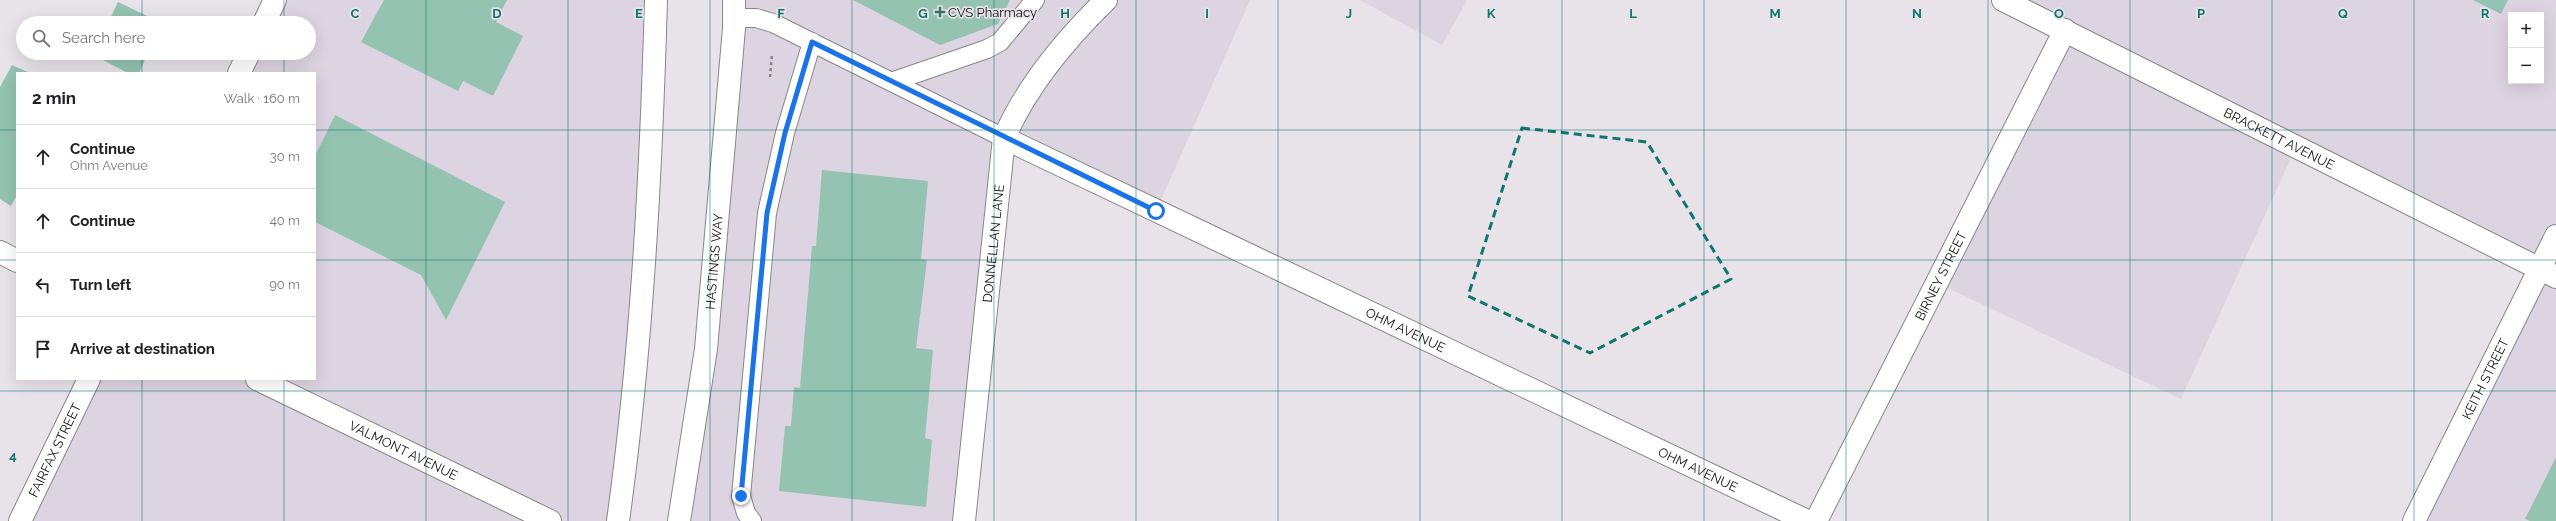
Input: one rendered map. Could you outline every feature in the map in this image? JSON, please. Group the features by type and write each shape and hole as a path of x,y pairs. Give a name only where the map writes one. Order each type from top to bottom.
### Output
{"street":[{"path":"267,16 275,0"},
{"path":"618,521 638,352 648,195 656,0"},
{"name":"DONNELLAN LANE","path":"964,521 1004,138 1014,116 1034,83 1077,28 1106,0"},
{"name":"BRACKETT AVENUE","path":"2004,0 2548,273"},
{"name":"HASTINGS WAY","path":"679,521 706,349 734,9"},
{"name":"BIRNEY STREET","path":"1816,521 2065,30"},
{"path":"240,72 246,60"},
{"name":"OHM AVENUE","path":"1004,138 1807,521"},
{"name":"KEITH STREET","path":"2414,521 2548,273 2556,236"},
{"path":"0,252 16,260"},
{"name":"FAIRFAX STREET","path":"20,521 89,380"},
{"name":"VALMONT AVENUE","path":"259,380 550,521"}],"lane":[{"path":"892,82 987,49 1000,42 1035,0"},
{"path":"734,9 773,23 1004,138"},
{"path":"752,521 746,512 741,496 767,213 785,133 812,42"}],"highlighted area":[{"path":"1522,128 1647,142 1731,279 1590,353 1468,296"}],"shaded area":[{"path":"275,0 656,0 618,521 20,521 89,380 316,380 316,72 240,72 246,60 316,60 316,16 267,16"},
{"path":"733,0 1250,0 1156,211 1004,138 964,521 679,521"},
{"path":"1360,0 1467,0 1442,45"},
{"path":"2003,0 2556,0 2556,521 2415,521 2539,268 2296,147 2181,399 1937,283 2064,31"}],"building":[{"path":"384,0 507,0 496,22 523,36 493,96 463,81 458,91 361,42"},
{"name":"CVS Pharmacy","path":"853,0 1010,0 998,24 940,45"},
{"path":"2473,0 2508,0 2501,14"},
{"path":"118,2 147,16 111,16"},
{"path":"103,60 145,60 139,72 126,72"},
{"path":"12,65 28,72 16,72 16,197 11,206 0,199 0,87"},
{"path":"335,115 505,202 446,320 421,275 316,222 316,154"},
{"path":"822,170 928,181 921,259 927,260 916,348 933,350 925,438 932,440 926,507 779,491 785,426 791,426 794,387 800,388 812,246 816,246"},
{"path":"2556,457 2556,521 2530,521 2525,519"}],"place":[{"name":"CVS Pharmacy","path":"940,12"}],"route":[{"path":"741,496 767,213 785,133 812,42 1004,138 1156,211"}]}
